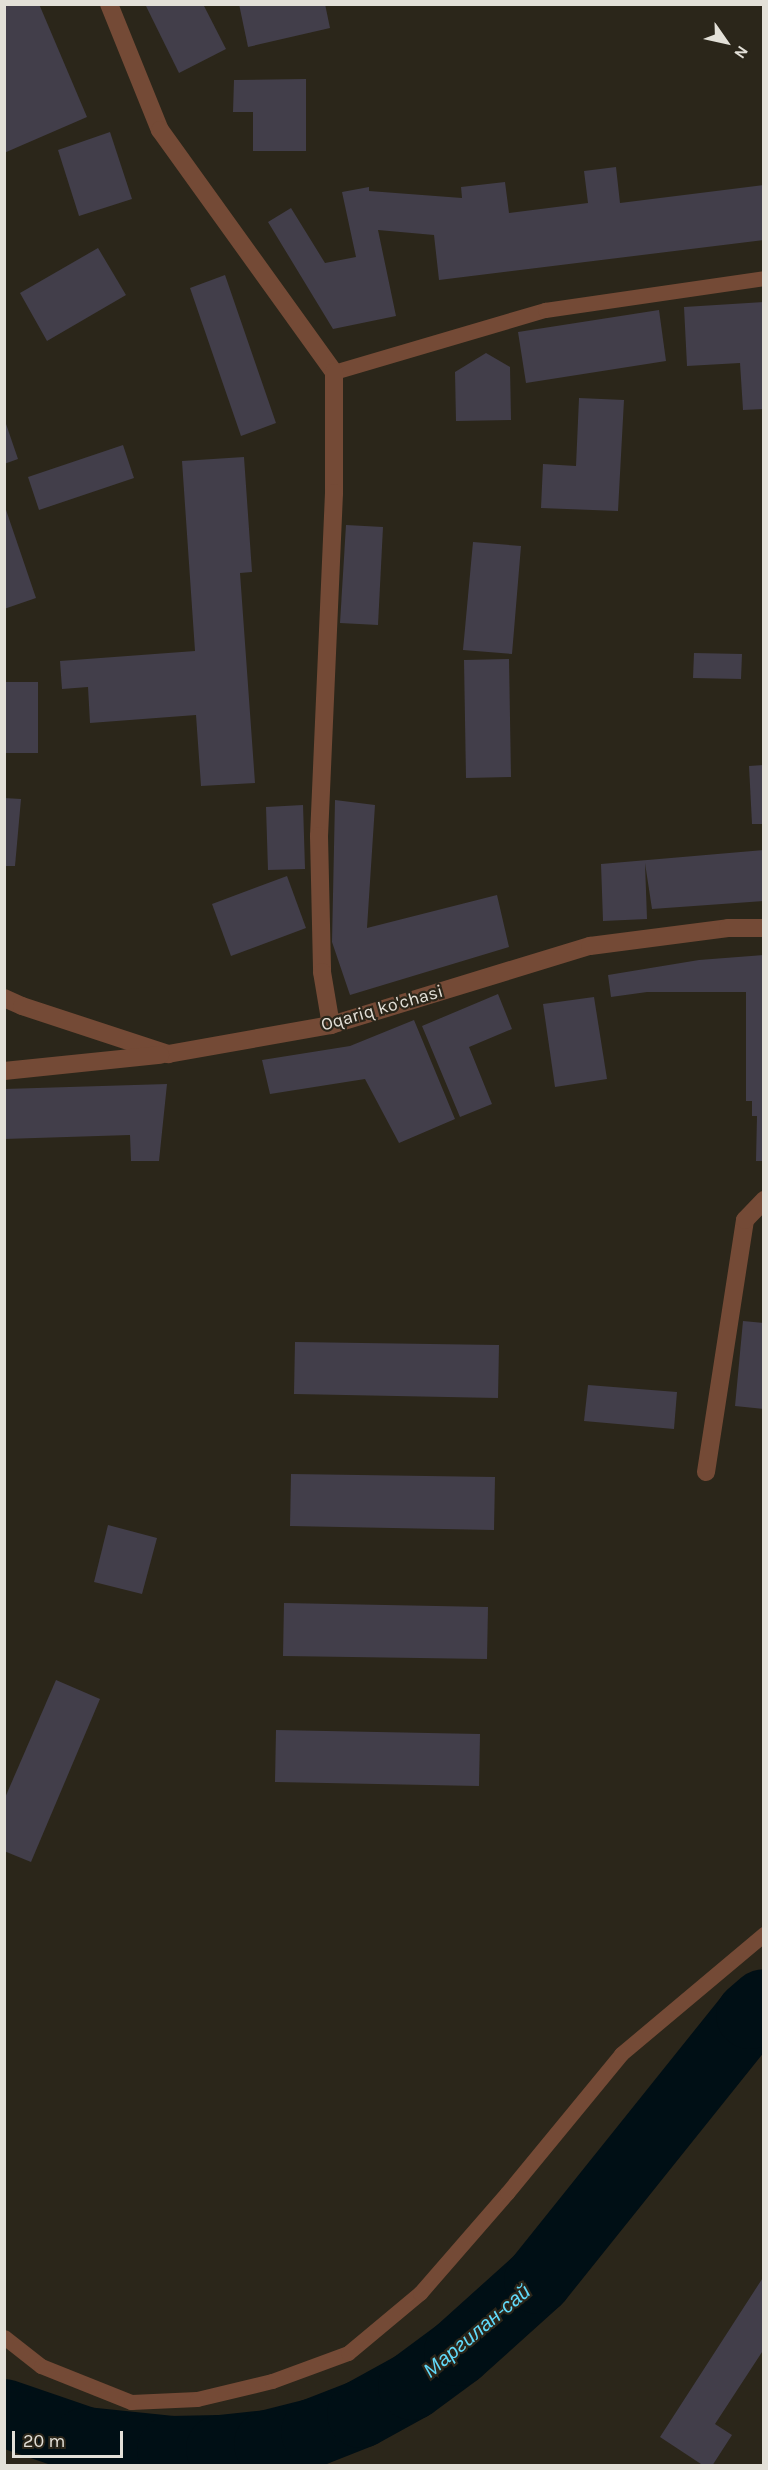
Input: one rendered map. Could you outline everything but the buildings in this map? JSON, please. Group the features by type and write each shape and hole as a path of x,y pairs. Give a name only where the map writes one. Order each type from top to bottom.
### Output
{"street":[{"path":"109,4 160,130 334,372 334,493 319,836 322,972 331,1025"},
{"name":"Oqariq ko'chasi","path":"4,998 168,1054 331,1025 590,946 728,927 764,928"},
{"path":"4,1071 168,1054"},
{"path":"706,1472 746,1220 764,1200"}],"lane":[{"path":"334,372 545,310 764,278"},
{"path":"4,2337 41,2366 131,2402 197,2399 272,2381 348,2353 420,2293 507,2193 621,2054 764,1934"}],"waterway":[{"name":"Маргилан-сай","path":"4,2413 86,2441 171,2450 220,2449 268,2444 315,2432 361,2414 412,2386 458,2352 538,2280 750,2015 764,2003"}]}
